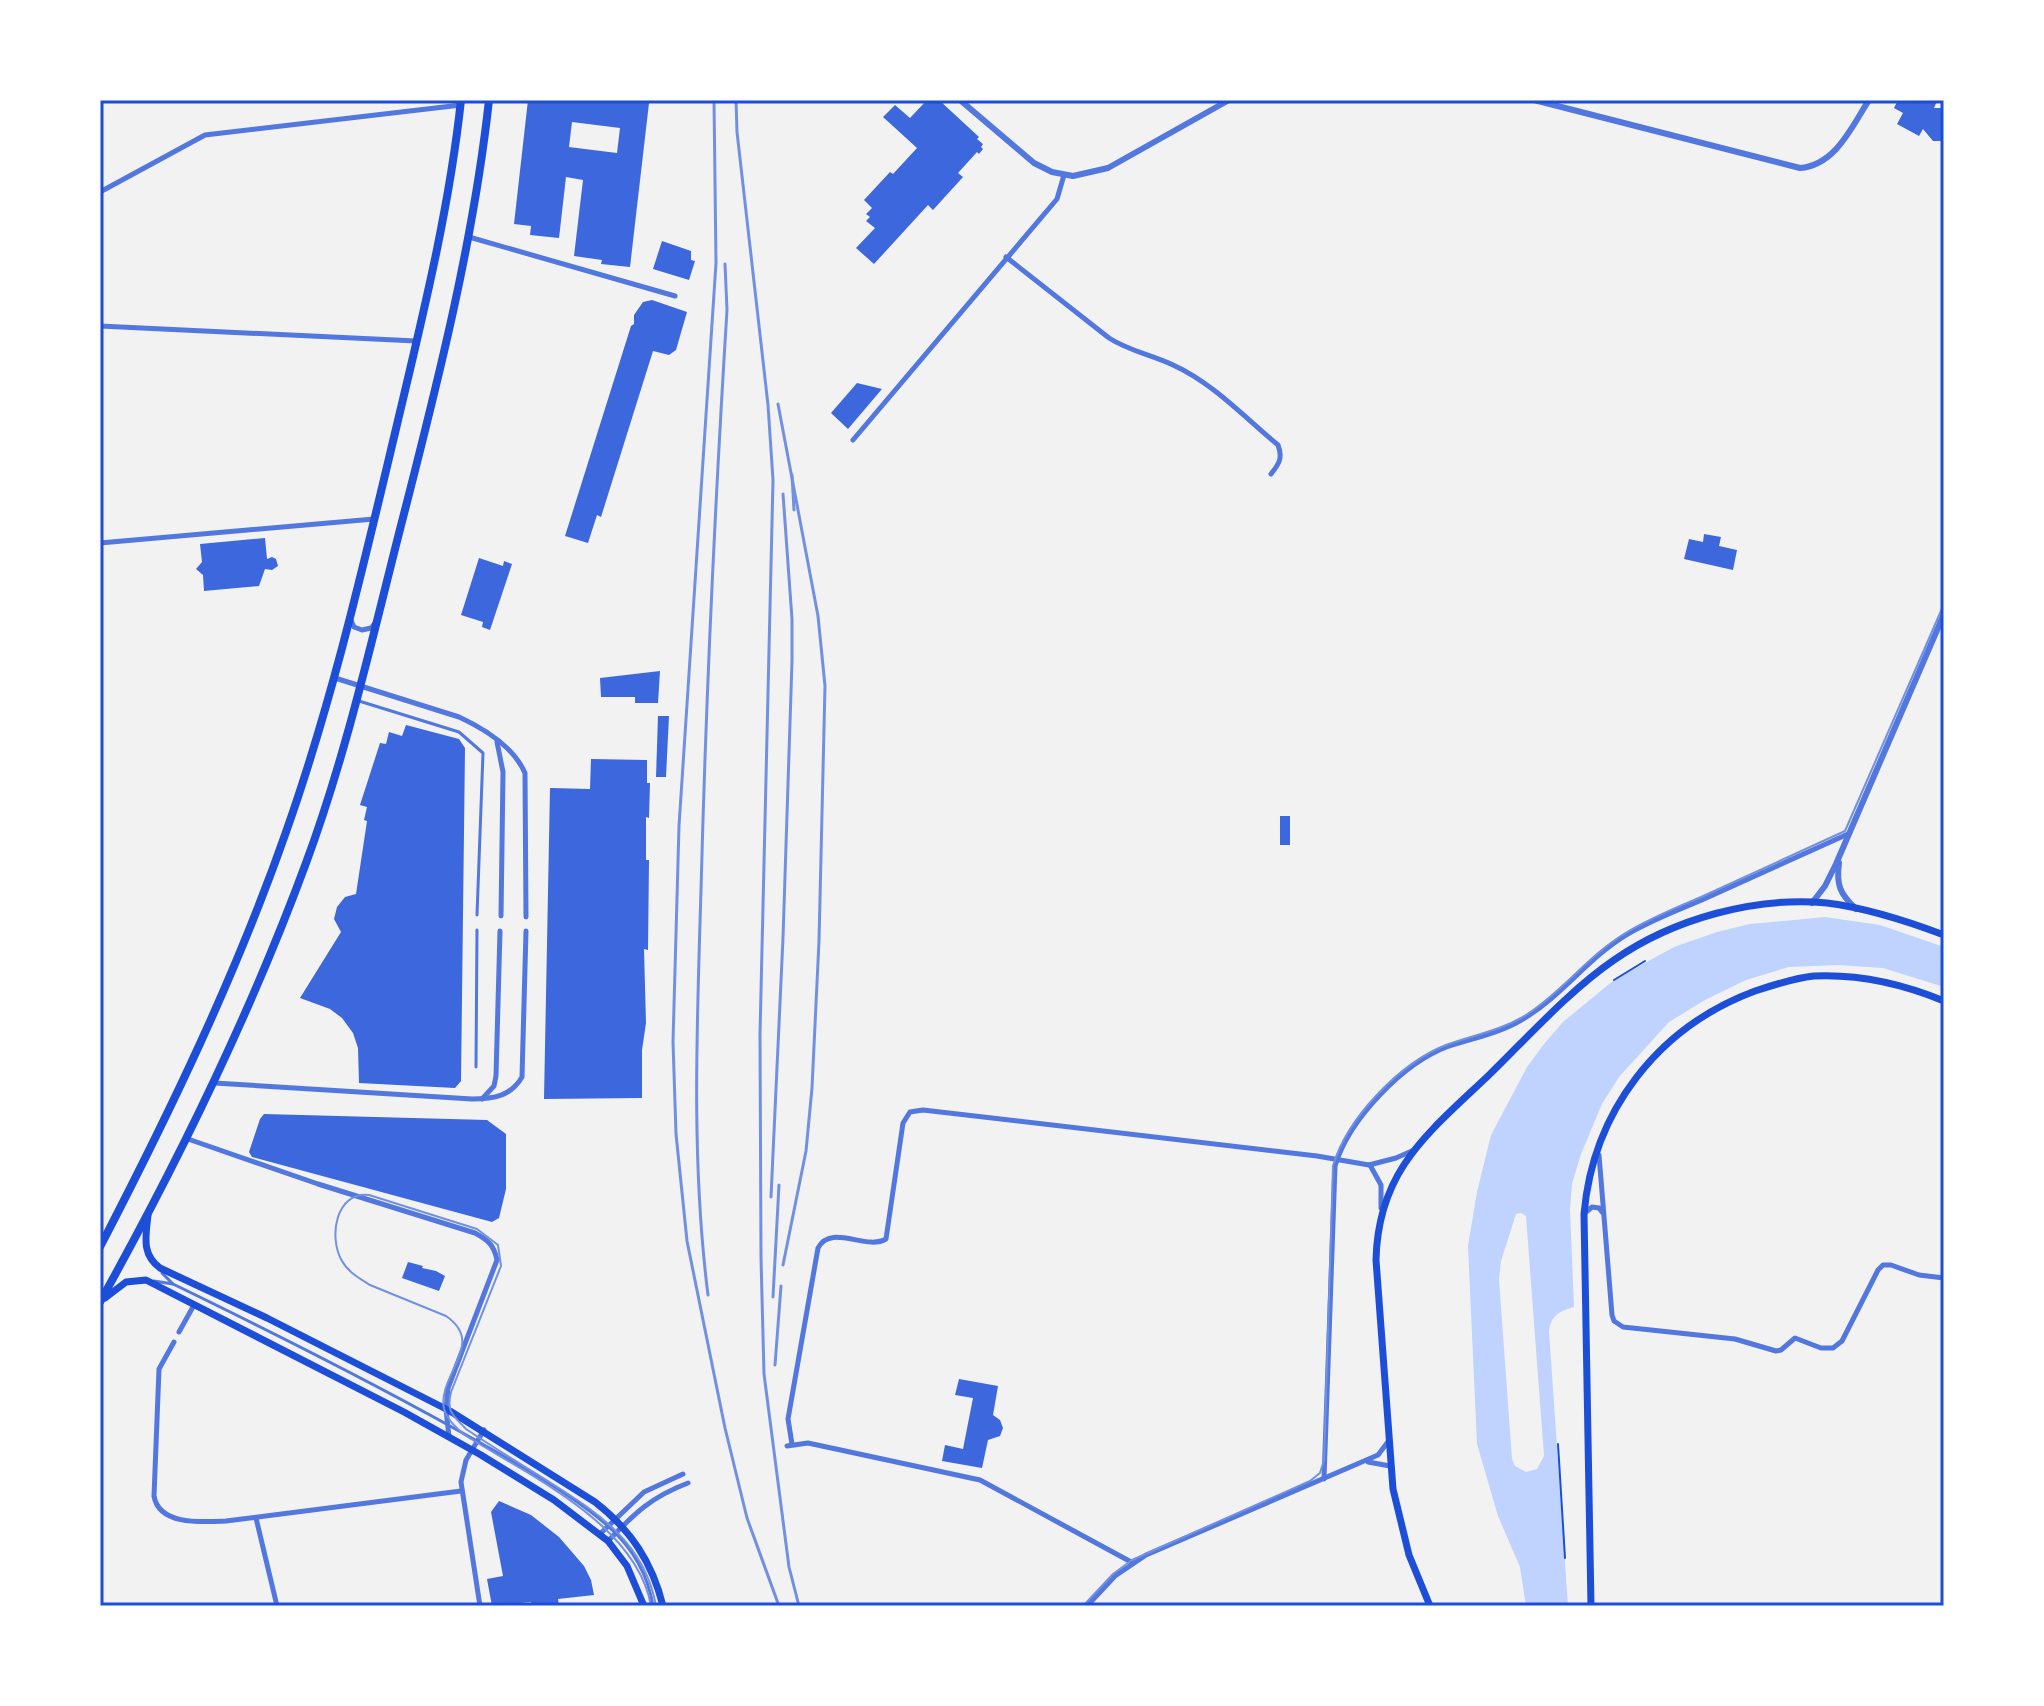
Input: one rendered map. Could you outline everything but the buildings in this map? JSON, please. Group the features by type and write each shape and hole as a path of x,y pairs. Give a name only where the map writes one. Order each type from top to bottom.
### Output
{"main road":[{"path":"100,1302 188,1139 214,1083 251,1000 306,861 333,781 436,384 468,237 489,100"},
{"path":"100,1247 155,1140 262,897 307,768 334,677 417,341 450,180 461,103"},
{"path":"1430,1606 1399,1521 1390,1466 1376,1260 1381,1209 1393,1180 1414,1150 1591,978 1630,949 1672,929 1712,915 1772,904 1812,903 1856,909 1944,935"},
{"path":"1591,1606 1584,1214 1587,1185 1599,1141 1632,1081 1655,1053 1707,1014 1736,998 1772,985 1811,976 1869,979 1898,985 1944,1001"},
{"path":"149,1210 145,1248 154,1265 267,1318 446,1409 618,1515 647,1560 663,1606"},
{"path":"100,1302 126,1282 146,1280 449,1437 554,1500 601,1533 627,1566 644,1606"}],"street":[{"path":"960,100 1034,163 1064,175 1083,175 1108,168 1229,100"},
{"path":"1534,100 1800,168 1819,163 1829,156 1869,100"},
{"path":"100,192 205,135 461,103"},
{"path":"853,440 1057,199 1064,175"},
{"path":"468,237 675,296"},
{"path":"1006,257 1123,347 1173,365 1203,382 1278,445 1282,454 1271,474"},
{"path":"100,326 417,341"},
{"path":"100,543 374,519"},
{"path":"350,613 351,623 357,629 367,630 376,620"},
{"path":"1812,903 1825,886 1841,851 1944,614"},
{"path":"334,677 459,717 477,725 518,758 525,773 526,917"},
{"path":"496,741 503,772 501,916"},
{"path":"1324,1479 1333,1180 1345,1141 1387,1087 1420,1060 1449,1046 1493,1034 1526,1017 1546,1003 1593,959 1638,928 1848,834"},
{"path":"1841,851 1837,881 1839,891 1856,909"},
{"path":"482,1099 494,1086 496,1076 500,931"},
{"path":"214,1083 482,1099 507,1094 516,1088 522,1077 526,931"},
{"path":"1133,1563 980,1480 808,1443 789,1445 786,1436 788,1419 818,1248 822,1241 830,1237 877,1243 886,1239 903,1123 910,1112 943,1112 1369,1165 1414,1150"},
{"path":"188,1139 487,1239 495,1249 497,1260 448,1388 446,1409 449,1437"},
{"path":"1599,1141 1612,1315 1620,1326 1735,1339 1776,1351 1795,1338 1821,1348 1833,1348 1842,1341 1883,1265 1944,1278"},
{"path":"1369,1165 1381,1185 1381,1209"},
{"path":"1584,1214 1592,1207 1599,1208 1602,1213"},
{"path":"179,1332 194,1305"},
{"path":"174,1342 159,1369 154,1496 158,1509 176,1518 206,1522 461,1491"},
{"path":"480,1606 461,1491 462,1474 484,1430"},
{"path":"1087,1606 1115,1576 1133,1563 1378,1455 1387,1443"},
{"path":"1363,1462 1390,1466"},
{"path":"601,1533 644,1492 683,1474"},
{"path":"608,1541 639,1509 660,1494 688,1483"},
{"path":"256,1518 277,1606"}],"lane":[{"path":"355,700 459,732 483,753 477,915"},
{"path":"476,1067 477,930"},
{"path":"154,1265 173,1284"},
{"path":"146,1280 173,1284 339,1366 477,1441 586,1509 616,1533 637,1560 653,1606"}],"path":[{"path":"1614,980 1645,961"},
{"path":"1558,1444 1565,1558"}],"water":[{"path":"1825,917 1880,925 1944,947 1944,987 1883,968 1838,965 1789,967 1746,980 1669,1022 1619,1077 1602,1104 1572,1184 1570,1209 1574,1307 1557,1314 1549,1331 1568,1606 1526,1606 1520,1567 1498,1516 1477,1444 1468,1246 1491,1135 1527,1067 1544,1044 1563,1022 1614,980 1674,947 1750,924","holes":["1516,1214 1526,1216 1544,1456 1537,1469 1526,1472 1515,1466 1512,1459 1499,1279 1501,1261"]}],"tram line":[{"path":"1083,1606 1113,1574 1132,1560 1310,1481 1320,1473 1324,1460 1333,1166 1350,1129 1363,1111 1394,1079 1429,1053 1526,1015 1598,953 1633,929 1845,831 1944,604"},
{"path":"651,1606 642,1577 625,1550 603,1526 547,1485 463,1434 449,1420 444,1409 444,1396 462,1349 462,1338 457,1327 446,1316 370,1285 348,1269 338,1251 336,1229 342,1208 349,1200 369,1195 477,1229 498,1245 501,1266 451,1392 449,1404 452,1413 466,1429 569,1495 618,1533 642,1565 656,1606"}],"railway":[{"path":"714,100 716,263 679,826 673,1042 676,1134 687,1241 725,1428 747,1518 779,1606"},
{"path":"736,100 773,480 760,1034 764,1374 789,1567 799,1606"},
{"path":"708,1295 699,1194 697,1042 708,672 727,310 725,264"},
{"path":"778,404 818,616 825,686 812,1088 806,1151 783,1265"},
{"path":"792,475 794,510"},
{"path":"771,1197 792,661 783,494"},
{"path":"773,1297 779,1185"},
{"path":"775,1365 781,1286"}]}
